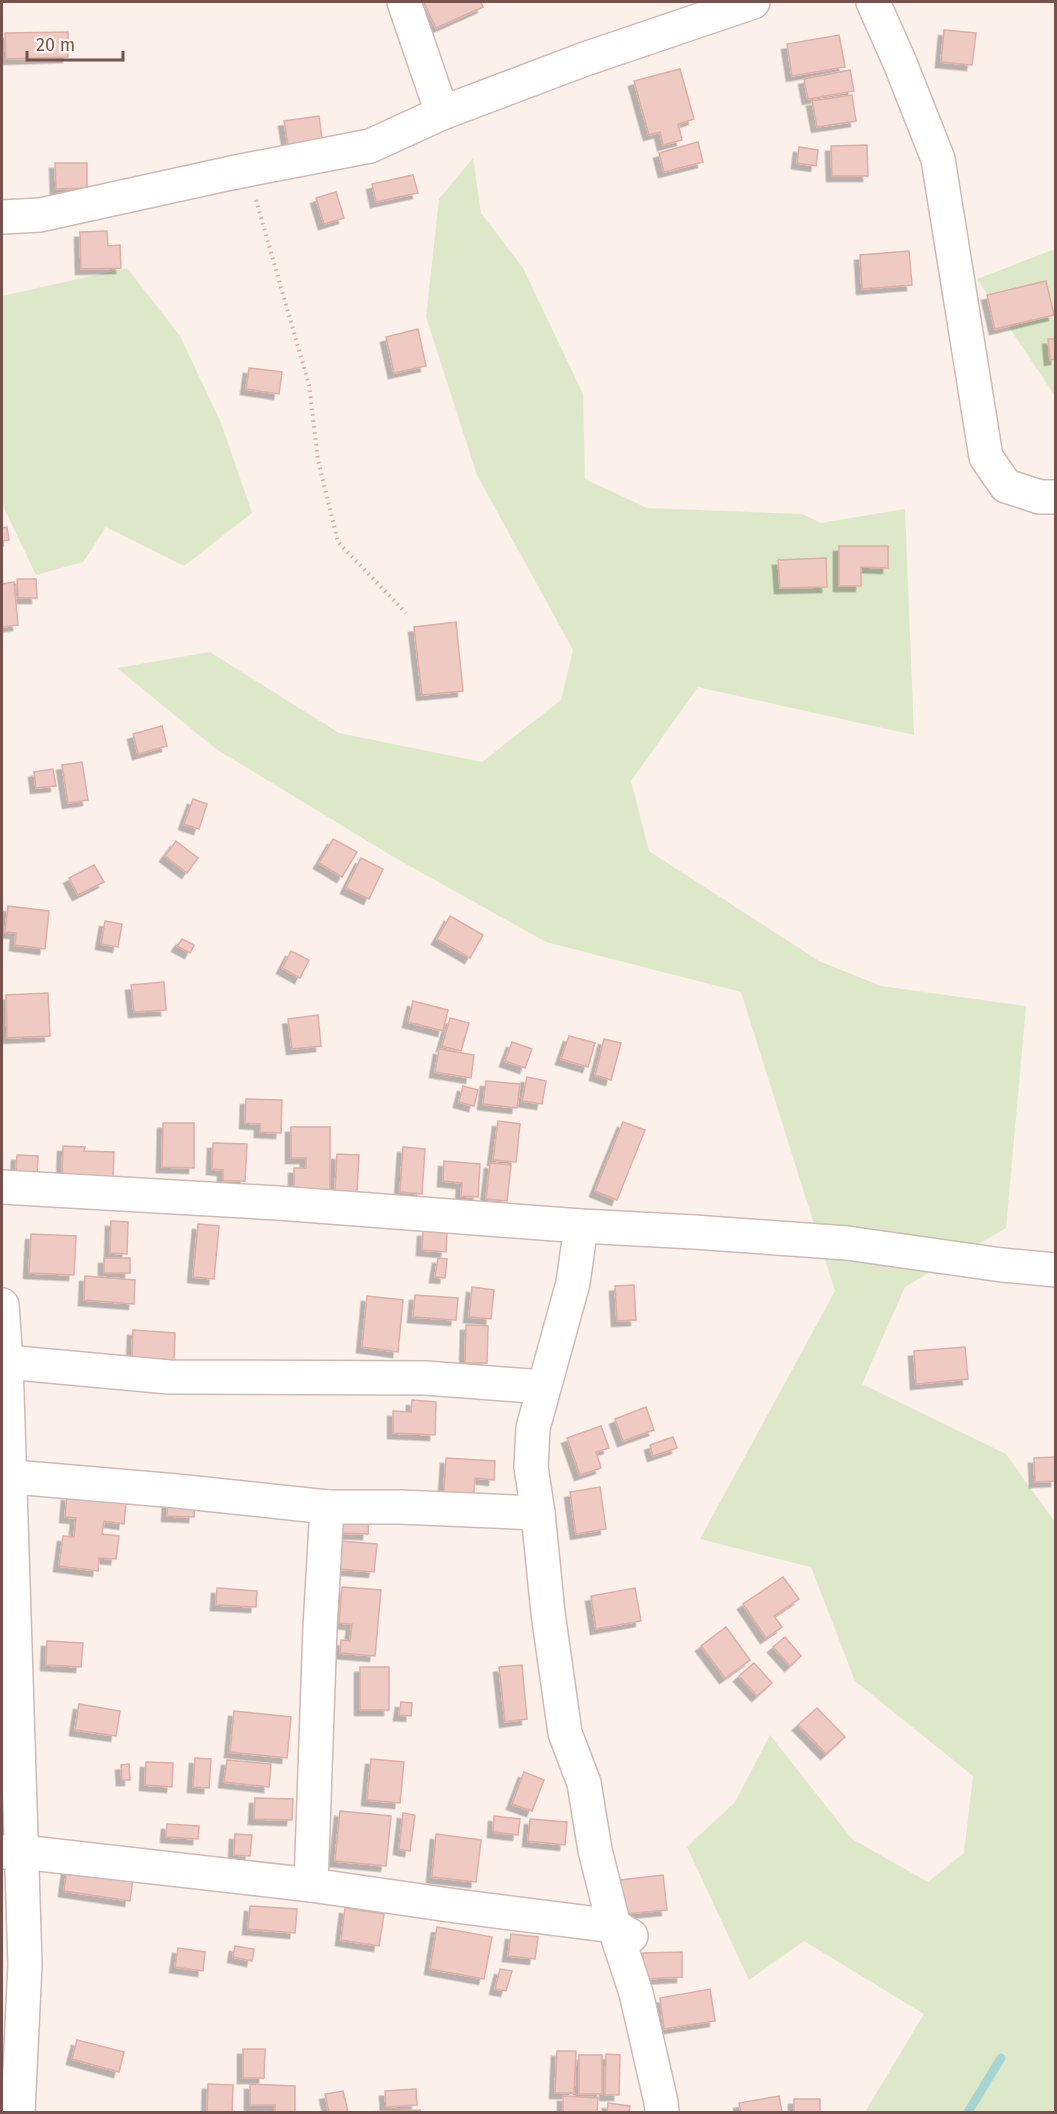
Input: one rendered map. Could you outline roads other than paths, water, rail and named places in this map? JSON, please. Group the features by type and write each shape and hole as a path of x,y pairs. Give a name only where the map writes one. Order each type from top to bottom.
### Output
{"street":[{"path":"404,2 442,113"},
{"path":"2,217 40,215 370,146 442,113 585,59 753,2"},
{"path":"873,2 938,159 986,457 1006,486 1040,496 1056,497"},
{"path":"2,1187 278,1203 847,1244 1056,1270"},
{"path":"580,1226 573,1283 533,1428 531,1467 565,1732 584,1784 595,1850 626,1933 636,1992 662,2102 662,2112"},
{"path":"2,1305 6,1362 12,1852 25,1964 18,2112"},
{"path":"6,1362 169,1377 426,1378 543,1387"},
{"path":"6,1476 327,1507 400,1507 538,1513"},
{"path":"311,1885 320,1628 327,1507"},
{"path":"12,1852 311,1885 626,1933"}],"waterway":[{"path":"968,2112 1001,2058"}]}
